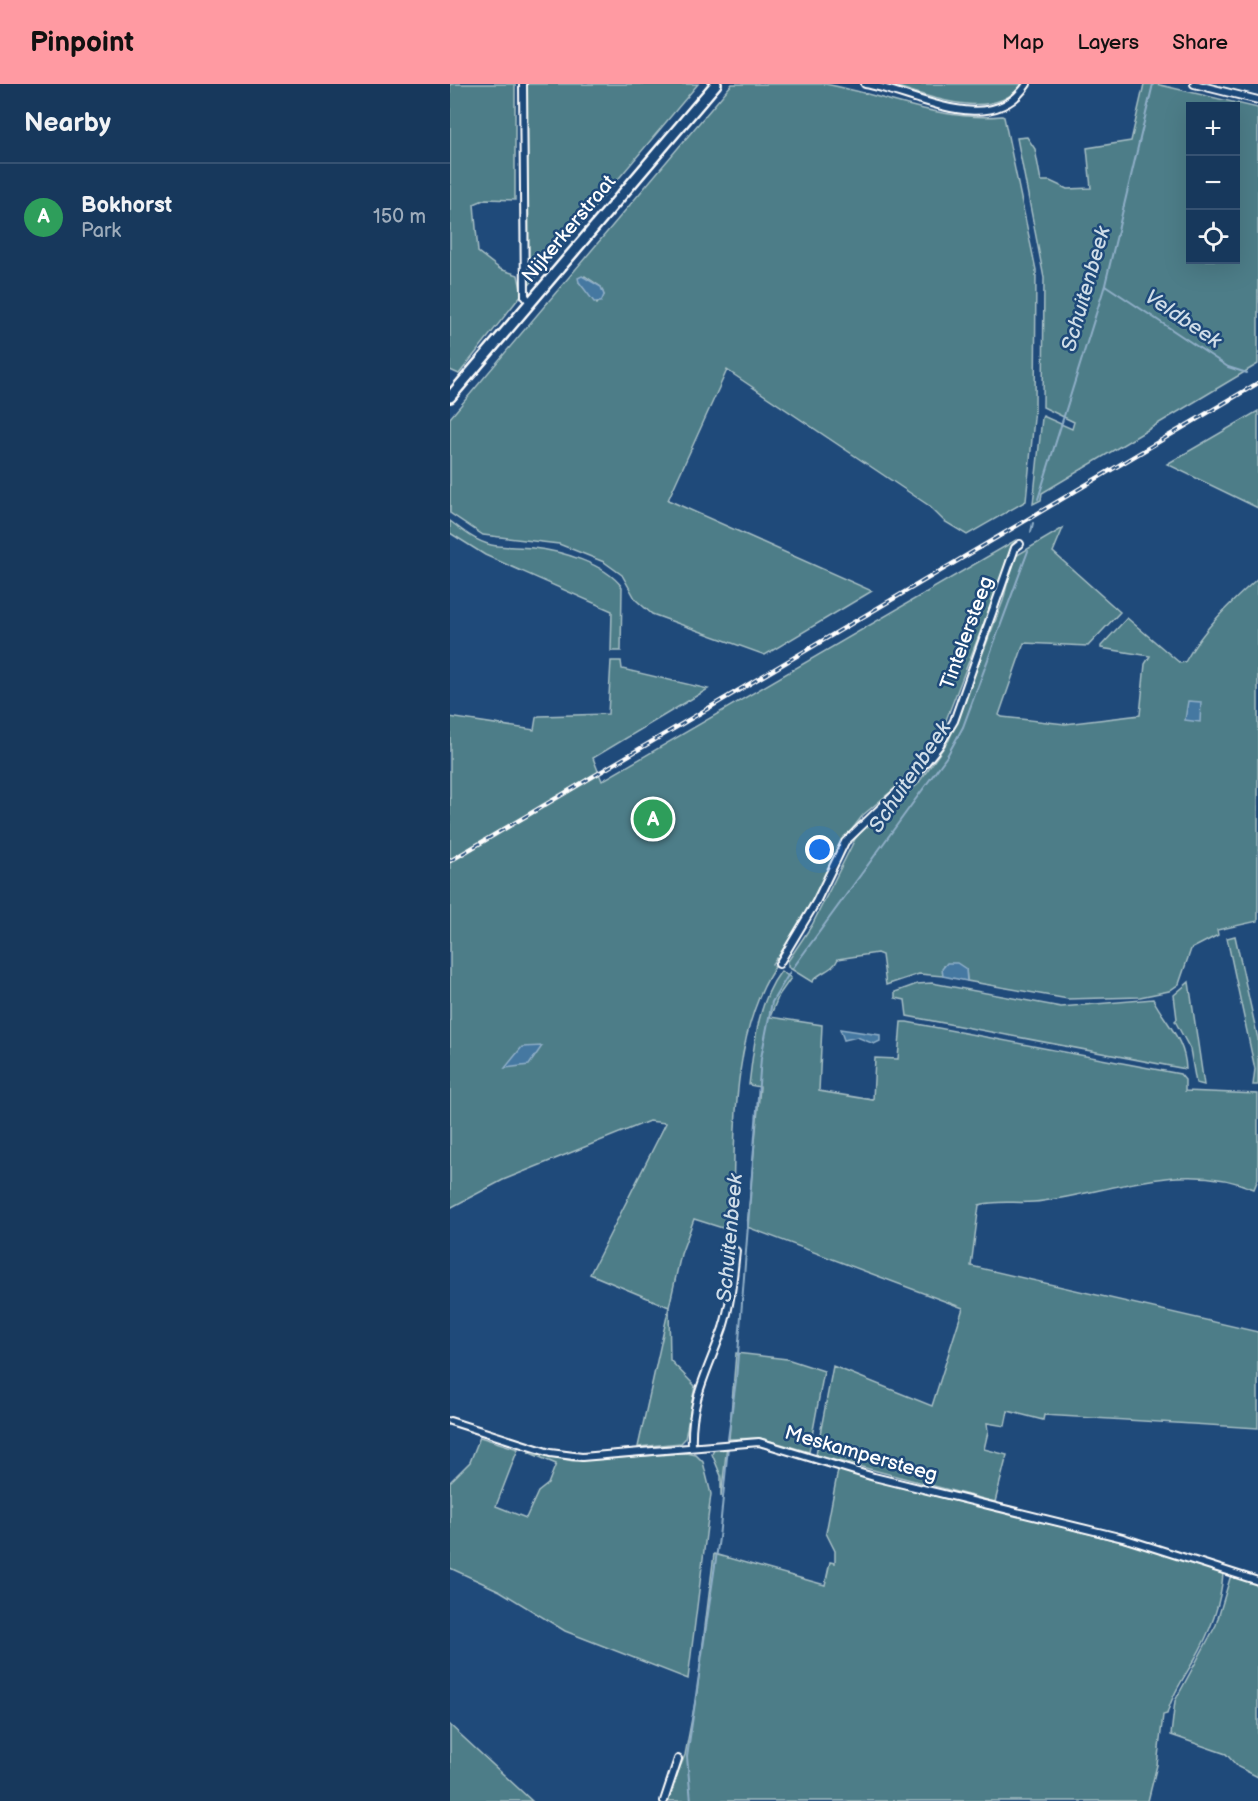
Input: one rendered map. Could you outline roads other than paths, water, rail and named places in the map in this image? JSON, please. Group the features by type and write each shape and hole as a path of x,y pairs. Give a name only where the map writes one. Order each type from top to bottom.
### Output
{"main road":[{"name":"Nijkerkerstraat","path":"450,397 716,84"}],"street":[{"path":"524,84 525,296 530,302"},
{"path":"865,84 930,104 978,110 1009,104 1027,84"},
{"path":"1194,84 1258,99"},
{"name":"Tintelersteeg","path":"779,964 816,902 845,842 918,772 949,729 1015,549 1020,544"},
{"path":"692,1447 693,1412 697,1394 723,1328 731,1293 736,1251"},
{"name":"Meskampersteeg","path":"450,1421 535,1449 567,1456 596,1456 759,1442 874,1478 1123,1538 1258,1581"},
{"path":"664,1801 678,1759"}],"water":[{"path":"582,276 601,287 604,295 601,302 594,302 579,282 578,278"},
{"path":"1188,701 1201,702 1200,722 1185,720"},
{"path":"947,963 957,963 966,969 967,981 943,976 942,969"},
{"path":"840,1029 880,1035 880,1041 874,1044 857,1037 844,1040"},
{"path":"542,1046 529,1065 505,1068 522,1047"}],"waterway":[{"name":"Schuitenbeek","path":"1038,499 1105,285 1153,84"},
{"name":"Veldbeek","path":"1105,285 1228,367 1247,373"},
{"name":"Schuitenbeek","path":"1031,532 1033,523"},
{"name":"Schuitenbeek","path":"793,968 947,756 963,727 1028,551"},
{"name":"Schuitenbeek","path":"728,1439 736,1380 761,1058 772,1002 790,972"},
{"name":"Schuitenbeek","path":"691,1801 687,1757 719,1538 728,1447"}],"railway":[{"path":"450,861 1258,383"}],"place":[{"name":"Bokhorst","path":"653,819"}]}
